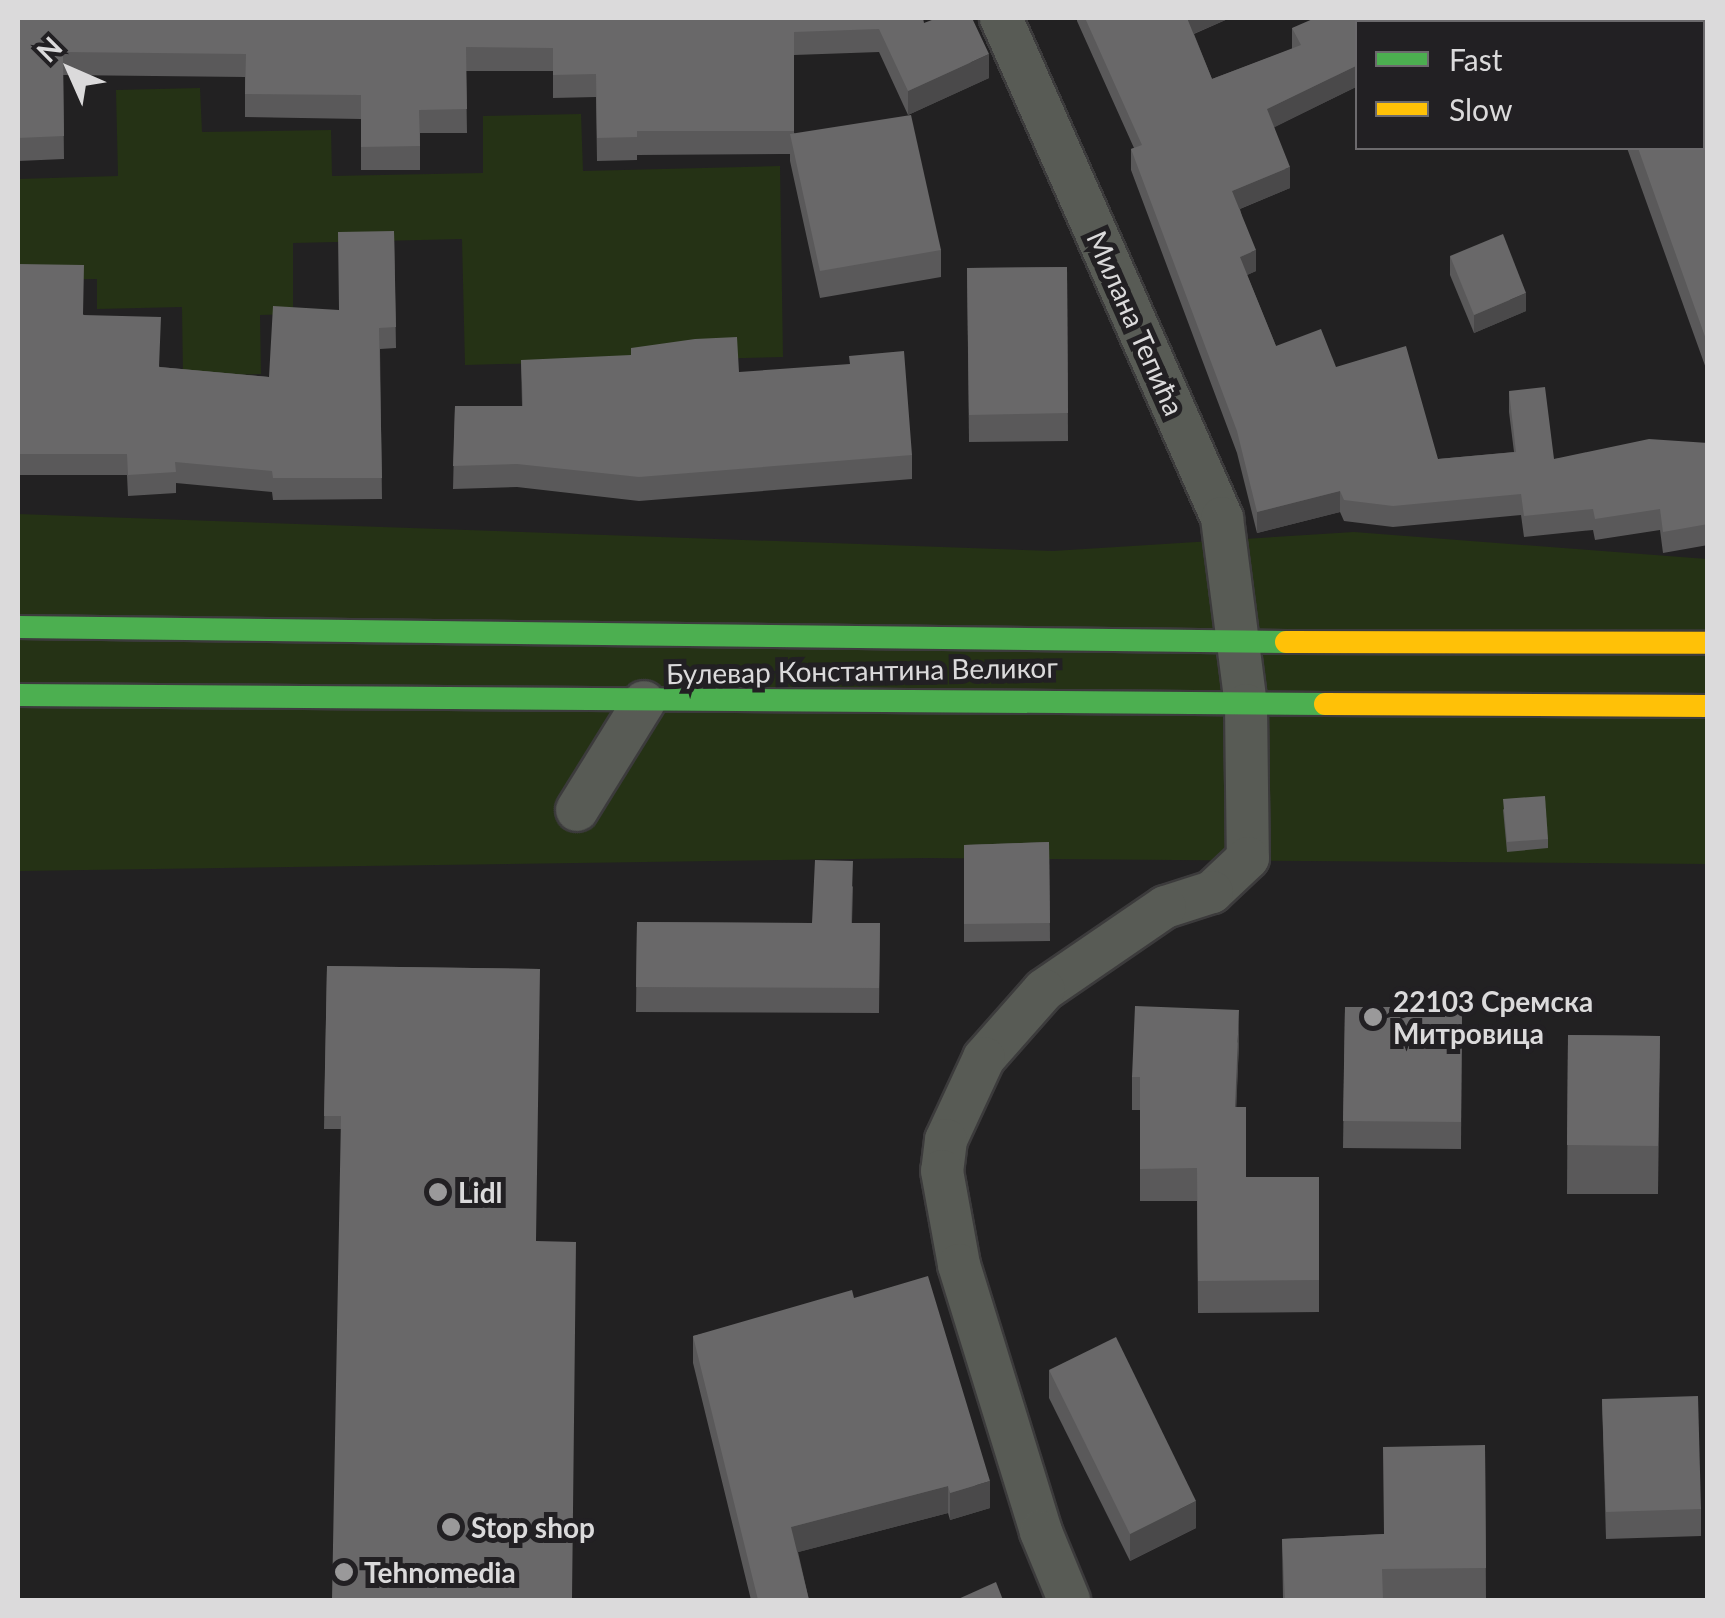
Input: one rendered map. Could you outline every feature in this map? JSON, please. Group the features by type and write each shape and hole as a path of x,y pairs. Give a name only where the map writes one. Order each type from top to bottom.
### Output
{"main road":[{"name":"Булевар Константина Великог","path":"18,626 994,642 1708,642"},
{"name":"Булевар Константина Великог","path":"18,695 644,702 1125,697 1246,705 1708,706"}],"street":[{"name":"Милана Тепића","path":"1001,18 1222,518 1234,639 1246,705 1248,858 1212,892 1164,907 1044,990 984,1058 946,1140 942,1171 960,1265 1041,1532 1070,1600"},
{"path":"577,810 644,702"}],"green space":[{"path":"200,88 202,132 331,130 332,176 483,173 483,116 581,114 583,171 780,166 783,357 465,365 462,239 293,243 293,314 260,315 261,374 183,376 182,307 97,309 97,279 18,280 18,179 118,176 116,90"},
{"path":"18,514 1053,551 1354,532 1707,559 1707,864 925,858 18,871"}],"building":[{"path":"18,18 923,18 924,23 937,18 972,18 989,54 908,91 879,29 794,32 794,131 637,131 637,137 597,138 596,74 553,75 553,48 466,47 467,109 419,110 420,146 361,147 361,95 245,94 246,54 63,52 64,136 18,138"},
{"path":"1085,18 1187,18 1212,79 1301,45 1292,28 1315,18 1454,18 1355,20 1355,66 1267,109 1290,167 1232,191 1256,250 1240,257 1276,346 1321,329 1336,367 1406,346 1438,459 1516,452 1509,391 1545,387 1554,459 1649,439 1708,443 1708,524 1663,532 1660,509 1595,519 1593,509 1524,516 1521,494 1393,506 1344,500 1340,491 1257,512 1237,431 1131,149 1142,145"},
{"path":"1456,18 1498,18 1498,20"},
{"path":"1598,18 1638,18 1638,20"},
{"path":"1708,88 1708,345 1639,150 1705,150"},
{"path":"911,115 941,250 820,271 790,134"},
{"path":"394,231 396,327 379,328 382,478 273,478 272,471 175,462 176,472 128,475 127,454 18,454 18,264 84,265 83,315 161,317 159,367 269,377 273,306 339,310 338,232"},
{"path":"1503,234 1526,293 1474,315 1450,256"},
{"path":"1067,267 1068,413 969,415 967,268"},
{"path":"737,337 739,372 850,364 849,356 904,351 912,455 639,477 517,464 453,466 455,406 523,406 521,360 631,355 631,348"},
{"path":"1545,796 1548,839 1507,842 1503,799"},
{"path":"1049,842 1050,923 964,924 964,845"},
{"path":"815,860 853,861 851,923 880,923 879,988 636,987 637,922 812,923"},
{"name":"Lidl","path":"327,966 540,969 536,1241 576,1242 572,1600 332,1600 341,1116 324,1116"},
{"path":"1135,1006 1239,1010 1235,1107 1246,1107 1246,1177 1319,1177 1319,1280 1198,1281 1197,1168 1140,1169 1140,1077 1132,1077"},
{"path":"1345,1007 1462,1007 1461,1122 1343,1121"},
{"path":"1568,1035 1660,1036 1658,1146 1567,1145"},
{"path":"928,1276 990,1481 950,1493 948,1486 791,1527 809,1600 758,1600 693,1336 852,1290 854,1298"},
{"path":"1116,1337 1196,1501 1130,1534 1049,1370"},
{"path":"1698,1396 1701,1509 1606,1512 1602,1399"},
{"path":"1485,1445 1486,1568 1382,1569 1383,1600 1285,1600 1282,1539 1384,1534 1383,1447"},
{"path":"996,1582 1003,1600 956,1600"}],"traffic: fast":[{"path":"18,627 1286,642"},
{"path":"18,695 1325,704"}],"traffic: slow":[{"path":"1286,642 1708,643"},
{"path":"1325,704 1708,706"}],"place":[{"name":"22103 Сремска Митровица","path":"1373,1017"},
{"name":"Lidl","path":"438,1192"},
{"name":"Stop shop","path":"451,1527"},
{"name":"Tehnomedia","path":"344,1572"}]}
